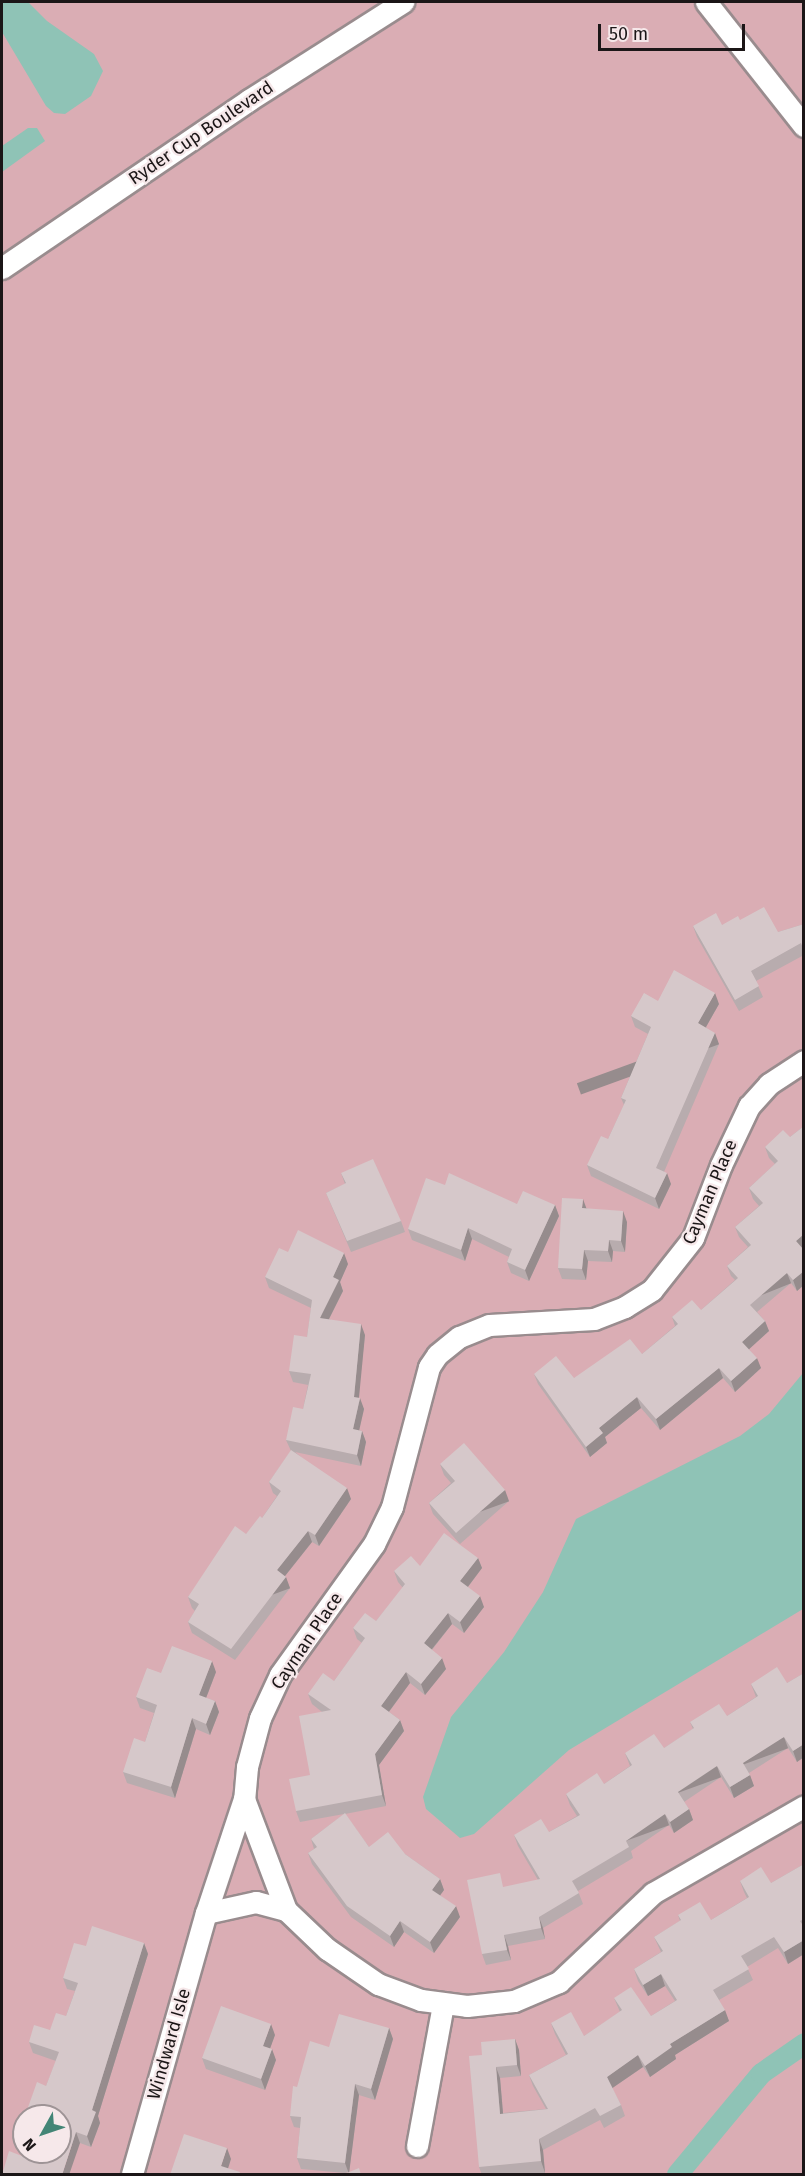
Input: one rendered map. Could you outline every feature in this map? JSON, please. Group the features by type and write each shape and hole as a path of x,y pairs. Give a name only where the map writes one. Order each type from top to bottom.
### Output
{"street":[{"name":"Ryder Cup Boulevard","path":"2,268 249,100 403,2"},
{"path":"706,2 804,126"},
{"name":"Cayman Place","path":"804,1061 769,1084 749,1106 721,1165 693,1238 652,1290 625,1307 594,1319 489,1325 459,1337 437,1355 429,1367 392,1507 374,1544 280,1675 260,1718 247,1767 244,1800 286,1910 360,1974 406,1996 443,2004 498,2004 544,1990 572,1972 627,1913 653,1893 804,1806"},
{"name":"Windward Isle","path":"132,2175 206,1913 244,1800"},
{"path":"206,1913 256,1902 286,1910"},
{"path":"417,2146 443,2004"}],"shaded area":[{"path":"2,2 803,2 803,2174 2,2174"},
{"path":"2,2 28,2 47,21 94,54 103,71 91,96 65,114 54,113 46,106 2,32"},
{"path":"28,128 37,128 45,141 2,172 2,146"},
{"path":"803,1373 803,1609 569,1750 474,1834 460,1838 426,1809 423,1797 451,1717 504,1652 543,1592 576,1519 740,1436 769,1414"}],"building":[{"path":"764,907 778,932 804,924 804,951 801,943 751,971 759,986 735,1000 693,926 716,913 722,925 738,916 740,920"},
{"path":"674,970 715,993 698,1023 715,1033 656,1168 667,1173 655,1198 587,1165 601,1136 608,1139 626,1100 621,1098 651,1027 631,1016 644,993 658,1001"},
{"path":"804,1126 804,1234 796,1241 804,1250 804,1271 793,1280 787,1273 750,1305 765,1321 742,1342 757,1358 731,1381 719,1368 656,1419 637,1397 599,1428 603,1433 586,1447 534,1374 556,1356 574,1378 630,1339 642,1354 678,1324 672,1317 692,1300 701,1310 738,1278 727,1266 751,1245 735,1227 763,1203 749,1188 778,1161 765,1147 783,1130 790,1137"},
{"path":"373,1159 401,1221 347,1241 326,1193 346,1183 341,1173"},
{"path":"449,1173 517,1204 523,1191 555,1205 525,1270 507,1262 512,1249 468,1228 461,1250 408,1229 426,1178 445,1185"},
{"path":"562,1198 583,1199 582,1208 623,1211 621,1241 609,1240 608,1251 584,1250 582,1269 558,1268"},
{"path":"298,1230 344,1253 333,1277 339,1280 320,1318 361,1324 354,1397 360,1398 353,1429 362,1431 357,1455 286,1440 293,1407 303,1409 311,1374 289,1371 294,1335 307,1337 312,1300 265,1277 279,1248 288,1252"},
{"path":"464,1443 505,1490 456,1533 429,1503 455,1481 440,1464"},
{"path":"291,1450 347,1488 315,1535 308,1531 277,1570 286,1577 231,1649 188,1622 199,1604 188,1597 235,1526 246,1534 260,1516 262,1518 281,1491 269,1482"},
{"path":"444,1533 478,1558 460,1581 480,1596 460,1622 448,1613 424,1643 442,1658 421,1684 406,1672 381,1706 400,1720 375,1754 382,1795 296,1811 289,1779 310,1775 299,1716 331,1710 308,1694 323,1673 334,1681 365,1638 353,1628 365,1613 376,1621 405,1584 394,1571 411,1556 420,1566"},
{"path":"172,1646 212,1661 199,1695 215,1701 206,1724 192,1718 171,1787 123,1772 134,1738 145,1742 157,1705 136,1697 147,1668 161,1673"},
{"path":"777,1667 787,1683 804,1673 804,1744 793,1751 784,1737 743,1763 750,1775 730,1787 717,1766 678,1792 689,1809 670,1822 665,1814 626,1841 629,1847 572,1881 579,1893 539,1917 541,1928 504,1935 507,1950 482,1954 467,1880 500,1873 503,1887 540,1879 514,1835 541,1819 549,1832 580,1815 566,1794 597,1773 604,1784 632,1765 625,1753 654,1734 664,1748 694,1728 690,1722 719,1704 727,1716 758,1696 751,1684"},
{"path":"345,1813 369,1847 388,1832 405,1854 440,1879 432,1890 456,1906 430,1942 400,1921 390,1936 347,1906 308,1853 317,1847 311,1839"},
{"path":"804,1864 804,1919 800,1921 804,1927 804,1940 784,1952 774,1937 741,1956 749,1969 713,1990 725,2010 670,2044 672,2047 645,2066 638,2055 607,2077 621,2105 600,2116 595,2108 539,2139 541,2161 479,2167 469,2056 482,2055 481,2042 515,2039 517,2065 496,2067 500,2114 548,2109 529,2075 568,2054 551,2023 571,2012 584,2036 622,2010 614,1998 631,1987 651,2016 677,2000 661,1974 643,1985 634,1969 663,1951 654,1937 681,1920 678,1915 700,1902 711,1920 749,1897 740,1881 761,1867 771,1883"},
{"path":"92,1926 144,1943 92,2110 96,2112 87,2136 76,2132 72,2144 72,2104 29,2104 37,2082 46,2086 59,2052 29,2042 34,2025 50,2030 56,2013 66,2016 78,1983 63,1978 74,1943 86,1946"},
{"path":"221,2006 271,2024 263,2046 272,2049 261,2079 202,2058"},
{"path":"339,2014 389,2028 371,2089 355,2084 345,2163 297,2158 301,2117 290,2116 293,2086 297,2087 310,2041 329,2047"},
{"path":"184,2134 227,2148 221,2166 240,2172 239,2175 170,2175"},
{"path":"9,2151 12,2152 12,2164 66,2164 62,2175 2,2175"},
{"path":"359,2168 361,2175 342,2175"}],"waterway":[{"path":"677,2174 761,2073 804,2043"}]}
